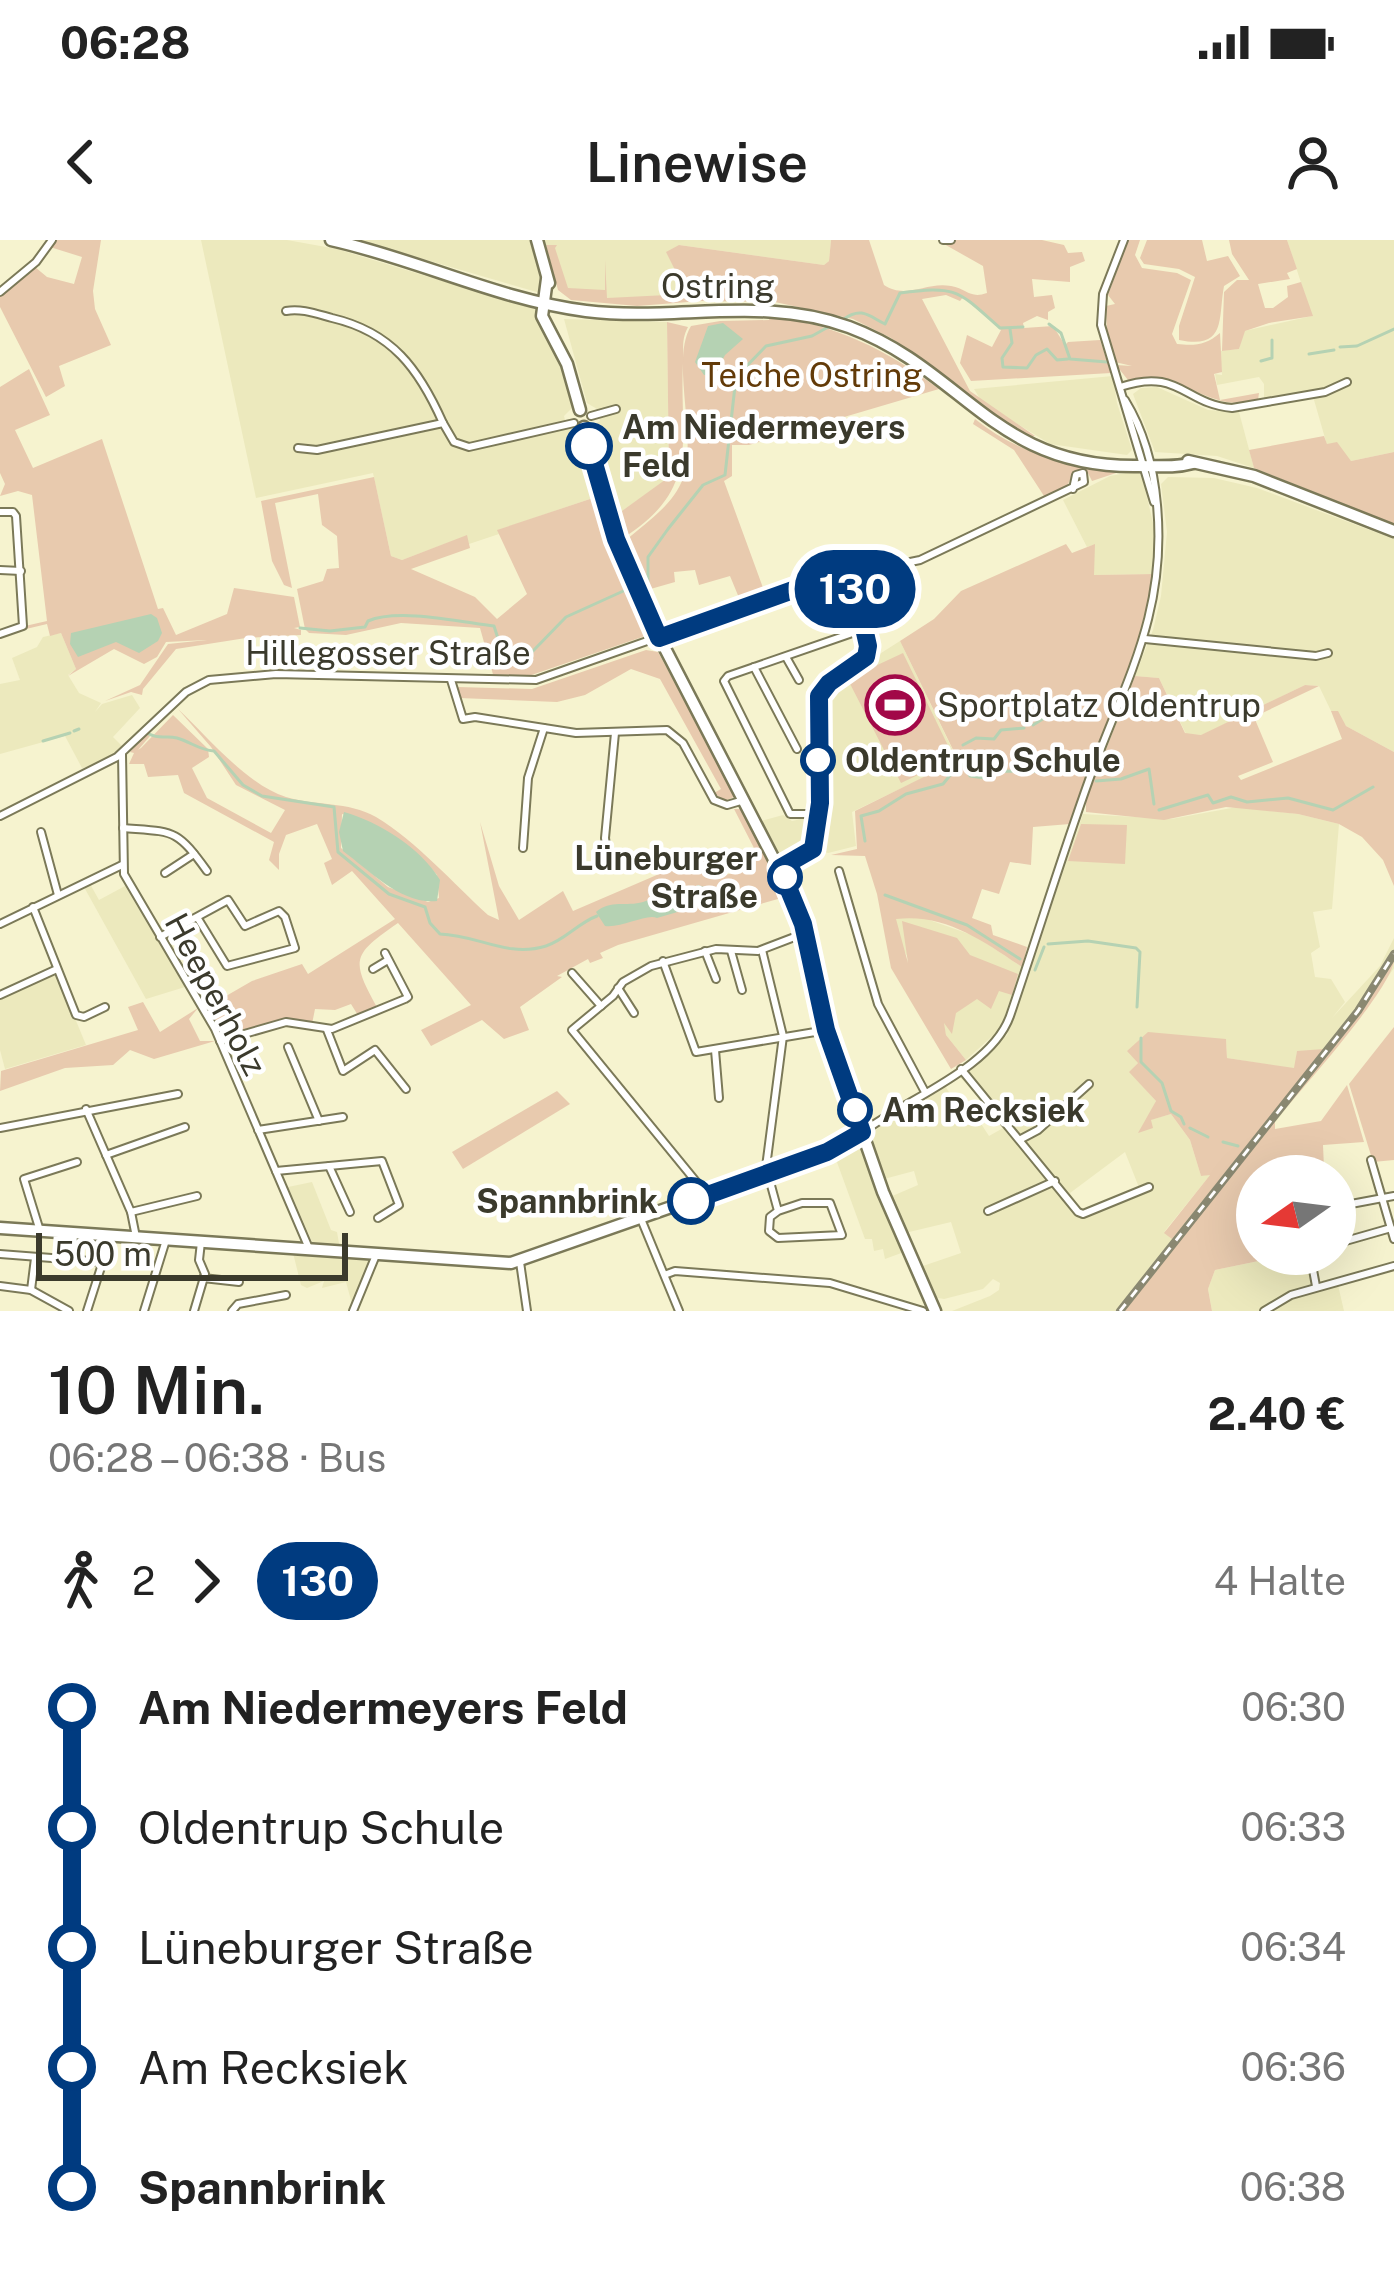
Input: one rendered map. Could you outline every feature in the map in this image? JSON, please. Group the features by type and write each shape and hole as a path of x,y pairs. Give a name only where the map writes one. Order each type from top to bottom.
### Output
{"street":[{"path":"0,292 36,262 52,240"},
{"name":"Ostring","path":"331,240 547,304 621,314 754,309 828,320 896,350 1006,433 1041,450 1076,459 1193,463 1254,476 1394,531"},
{"path":"537,240 547,279 542,316 565,359 611,526 659,638 780,868 806,933 826,1030 890,1208 935,1311"},
{"path":"0,1228 520,1262 832,1150 961,1069 995,1042 1006,1026 1090,777 1144,639 1158,574 1157,512 1146,463 1105,346 1101,311 1124,240"},
{"path":"286,311 297,309 356,324 388,341 415,370 442,424 462,447 616,409"},
{"path":"1120,387 1145,380 1166,381 1217,405 1232,407 1325,392 1347,382"},
{"path":"298,448 317,450 442,424"},
{"name":"Hillegosser Straße","path":"0,816 122,754 186,692 208,680 276,674 530,681 818,581 925,558 1072,489"},
{"path":"0,512 15,514 23,626 0,634"},
{"path":"0,570 21,571"},
{"path":"780,868 812,851 819,814 818,699 827,685 866,657 852,574"},
{"path":"819,814 790,814 724,687 726,677 864,628"},
{"path":"1144,639 1316,656 1328,653"},
{"path":"786,656 799,680"},
{"path":"754,667 796,749"},
{"path":"451,680 463,719 615,733 672,732 714,800 730,806 744,800"},
{"path":"523,848 527,783 544,728"},
{"path":"607,852 615,733"},
{"name":"Heeperholz","path":"122,754 122,865 220,1041 309,1250"},
{"path":"123,828 182,837 207,871"},
{"path":"41,832 58,896"},
{"path":"165,873 194,854"},
{"path":"0,924 122,865"},
{"path":"839,871 878,1006 926,1092"},
{"path":"160,938 197,917 228,900 245,926 279,910 295,948 231,966 225,964 197,917"},
{"path":"33,908 77,1016 105,1007"},
{"path":"707,1195 572,1030 628,978 663,962 705,951 761,950 806,933"},
{"path":"761,950 783,1039 766,1174 778,1211"},
{"path":"705,951 716,979"},
{"path":"731,951 742,990"},
{"path":"220,1041 286,1022 327,1029 409,997 387,957 373,969"},
{"path":"663,962 694,1050 826,1030"},
{"path":"0,995 57,969"},
{"path":"572,973 601,1006"},
{"path":"619,988 634,1013"},
{"path":"327,1029 343,1071 375,1050 406,1089"},
{"path":"288,1047 319,1120"},
{"path":"715,1050 719,1098"},
{"path":"961,1069 1082,1214 1149,1187"},
{"path":"1021,1139 1038,1130 1089,1084"},
{"path":"0,1128 178,1094"},
{"path":"86,1109 131,1212 136,1238"},
{"path":"258,1130 343,1117"},
{"path":"106,1155 185,1127"},
{"path":"1371,1160 1394,1239"},
{"path":"276,1171 382,1161 399,1205 378,1218"},
{"path":"40,1231 24,1179 76,1162"},
{"path":"329,1166 350,1212"},
{"path":"988,1211 1055,1181"},
{"path":"131,1212 197,1196"},
{"path":"1356,1203 1394,1196"},
{"path":"802,1203 830,1203 842,1234 772,1237 769,1219 778,1211 802,1203"},
{"path":"641,1219 679,1311"},
{"path":"1356,1238 1390,1228"},
{"path":"87,1311 111,1236"},
{"path":"144,1311 166,1240"},
{"path":"194,1311 203,1278 201,1242"},
{"path":"0,1254 103,1262"},
{"path":"353,1311 376,1255"},
{"path":"32,1290 35,1257"},
{"path":"520,1262 526,1311"},
{"path":"1264,1311 1280,1298 1394,1267"},
{"path":"667,1274 830,1283 923,1311"},
{"path":"1314,1275 1316,1287"},
{"path":"203,1278 238,1282"},
{"path":"0,1286 32,1290 69,1311"},
{"path":"232,1311 238,1304 286,1295"}],"shaded area":[{"path":"201,240 287,240 337,249 535,309 566,375 572,408 564,416 567,428 580,439 596,497 469,544 466,536 402,560 391,556 373,473 256,498"},
{"path":"358,240 532,240 542,281 540,293"},
{"path":"544,240 831,240 829,261 824,265 679,245 687,295 635,300 594,297 565,288 553,245"},
{"path":"1287,240 1394,240 1394,452 1351,461 1327,445 1312,393 1264,399 1259,377 1217,385 1215,374 1222,375 1220,351 1239,349 1244,331 1312,316"},
{"path":"564,319 667,322 669,478 615,516 593,435 600,421 597,409 587,403"},
{"path":"723,323 743,339 725,355 715,374 704,375 695,362 708,326"},
{"path":"1113,376 1132,450 1127,455 1050,444 982,402 974,389"},
{"path":"1157,387 1208,410 1239,412 1254,468 1217,456 1155,452 1133,394"},
{"path":"1136,471 1142,476 1154,527 1154,574 1094,575 1093,545 1087,547 1063,500 1110,476"},
{"path":"1168,477 1214,478 1257,488 1394,539 1394,752 1346,726 1331,711 1319,686 1305,685 1202,735 1186,734 1159,678 1135,676 1161,596 1167,532 1161,484"},
{"path":"151,614 162,633 139,653 116,642 78,657 70,644 71,633"},
{"path":"61,633 76,669 68,675 79,693 101,703 95,712 102,704 132,695 140,708 113,737 124,748 82,768 65,736 0,754 0,684 20,680 12,658 37,647 43,637"},
{"path":"900,641 958,761 852,812 856,846 828,853 816,848 822,817 821,700 834,683"},
{"path":"1237,807 1339,824 1332,909 1313,912 1320,947 1311,953 1315,977 1331,979 1345,1002 1332,1018 1380,966 1394,938 1394,968 1249,1155 1239,1155 1314,1063 1302,1051 1297,1051 1295,1069 1227,1058 1226,1039 1138,1063 1130,1072 1156,1101 1150,1120 1171,1114 1190,1140 1201,1176 1211,1174 1164,1232 1205,1196 1236,1158 1236,1171 1124,1311 952,1311 990,1296 1000,1283 993,1279 983,1289 944,1299 933,1297 920,1267 961,1253 951,1222 905,1233 890,1197 918,1185 914,1171 884,1179 868,1135 944,1084 965,1118 974,1113 989,1136 1005,1127 959,1076 1007,1035 1083,814 1171,819","holes":["1125,1152 1140,1190 1080,1210 1070,1193"]},
{"path":"344,812 385,829 422,857 440,880 437,901 399,892 343,851 339,832"},
{"path":"783,815 792,821 810,817 814,823 808,850 785,860 761,821"},
{"path":"90,884 99,900 125,886 185,987 146,999 84,887"},
{"path":"698,885 711,889 715,901 612,926 605,926 596,912 613,904 643,902 674,888 687,894"},
{"path":"918,916 975,936 1022,967 1000,1029 966,1060 946,1035 901,945 895,918"},
{"path":"51,974 58,977 86,1045 5,1069 0,1050 0,998"},
{"path":"855,1145 862,1150 904,1252 885,1259 883,1249 874,1251 872,1239 865,1239 834,1154"},
{"path":"312,1182 331,1230 337,1232 340,1249 313,1244 288,1187"},
{"path":"293,1253 367,1259 370,1264 352,1304 346,1282 322,1288 324,1281 307,1288 301,1285"},
{"path":"1236,1266 1236,1275 1311,1275 1315,1291 1338,1285 1344,1311 1212,1311 1208,1289 1215,1270"}],"green space":[{"path":"54,240 101,240 93,291 95,309 111,345 59,366 65,386 46,397 0,307 0,296 35,267 47,277 74,284 82,257 50,247"},
{"path":"831,240 869,240 884,285 892,289 942,285 976,295 987,293 983,266 944,244 1042,240 1064,245 1068,253 1082,252 1085,261 1070,267 1070,282 1032,279 1034,297 1052,295 1055,308 1048,312 1048,320 1037,316 1023,323 1024,328 1053,326 1065,345 1100,340 1111,373 971,381 960,363 967,335 992,347 1001,330 963,297 960,301 946,295 922,299 970,391 1035,436 1027,437 891,338 853,319 775,302 637,306 571,300 558,290 546,245 557,245 568,288 605,290 605,260 607,298 687,294 666,252 679,245 824,265 829,261"},
{"path":"1128,240 1140,240 1135,255 1142,268 1191,280 1172,334 1177,344 1189,345 1220,333 1222,372 1214,374 1220,400 1259,393 1258,400 1225,402 1164,380 1128,380 1116,365 1132,366 1115,362 1106,306 1115,304 1108,295"},
{"path":"1147,240 1202,240 1207,261 1228,256 1240,276 1224,286 1213,336 1194,342 1179,340 1195,277 1179,269 1144,264 1140,258"},
{"path":"1229,240 1287,240 1297,269 1287,273 1290,279 1258,284 1265,308 1288,297 1287,286 1301,282 1313,316 1245,331 1239,349 1222,351 1224,292 1237,280 1249,280"},
{"name":"Teiche Ostring","path":"770,316 859,341 939,389 749,445 732,445 732,476 724,481 766,596 742,605 730,576 699,585 695,570 674,572 675,582 640,592 625,541 666,505 683,478 688,442 683,358 691,326 769,320"},
{"path":"667,322 688,327 683,345 681,461 665,501 623,538 615,516 669,477"},
{"path":"29,369 50,415 15,430 33,468 102,439 158,609 163,608 176,635 227,614 234,588 294,597 300,627 294,628 301,635 176,649 142,695 131,692 105,701 140,685 168,644 207,640 166,642 157,657 144,664 114,649 68,676 76,669 61,633 50,636 47,624 25,626 47,621 32,495 18,491 0,496 5,484 0,473 0,387"},
{"path":"975,419 1009,441 1046,456 1125,470 1092,481 1088,473 1075,470 1067,486 1046,499 1014,450 973,424"},
{"path":"1324,436 1327,444 1337,442 1351,461 1394,452 1394,524 1254,468 1249,450"},
{"path":"374,477 391,556 402,560 467,535 470,548 411,569 475,597 497,619 527,594 497,530 596,497 648,635 517,680 494,678 480,628 401,623 346,635 309,633 297,589 323,581 327,569 339,568 337,536 322,525 318,494 275,503 292,588 284,585 272,561 261,501"},
{"path":"1066,544 1072,553 1095,544 1094,575 1154,574 1153,597 1135,657 1070,824 1033,827 1031,865 1010,862 999,894 982,889 972,918 991,925 993,935 1027,947 1022,967 947,925 896,919 908,963 902,921 957,938 970,955 1018,974 1012,995 999,991 991,1009 977,999 956,1013 952,1034 944,1023 946,1035 966,1060 951,1069 891,968 865,856 831,855 857,849 855,811 958,760 900,641 934,619 961,591"},
{"path":"646,650 658,652 736,796 725,801 714,793 721,789 660,679 631,669 585,695 557,702 459,698 458,687 532,689"},
{"name":"Sportplatz Oldentrup","path":"903,653 954,758 901,783 846,676 866,664 871,668"},
{"path":"1135,676 1159,678 1185,733 1201,735 1305,685 1319,686 1254,717 1273,762 1238,776 1241,780 1342,739 1331,711 1338,711 1346,726 1394,752 1394,886 1383,860 1362,837 1339,824 1298,814 1226,807 1164,820 1086,812 1086,800"},
{"path":"178,709 271,791 376,817 499,920 480,822 499,886 519,920 563,891 573,911 701,856 713,878 753,868 754,848 734,809 744,809 785,884 781,888 785,897 618,945 590,963 588,959 557,976 562,977 520,1007 529,1030 504,1039 482,1020 431,1046 421,1030 471,1005 398,923 360,959 363,979 378,1009 359,1017 351,1004 335,1010 315,1009 312,1024 286,1020 224,1038 207,1007 252,981 302,964 308,974 395,919 352,871 332,885 324,863 332,859 317,824 286,835 279,870 269,860 274,842 184,793 178,775 148,777 144,764 129,764 134,753 130,752 147,734 138,750 141,748 173,715 208,749 209,757 192,768 207,798 271,833 285,810 236,785","holes":["342,814 417,854 437,875 439,898 428,902 388,887 341,848"]},
{"path":"1081,824 1127,825 1125,864 1068,861"},
{"path":"1394,959 1379,992 1275,1121 1275,1129 1321,1121 1347,1085 1364,1142 1323,1145 1323,1155 1247,1155 1368,1001"},
{"path":"143,1002 160,1032 198,1008 189,1019 200,1041 215,1041 154,1059 130,1050 113,1065 65,1068 0,1091 1,1071 138,1030 128,1007"},
{"path":"1394,1027 1394,1160 1373,1162 1349,1084"},
{"path":"1148,1032 1226,1039 1227,1058 1294,1068 1297,1051 1324,1049 1172,1239 1164,1233 1210,1175 1201,1176 1190,1140 1171,1114 1151,1120 1153,1128 1138,1133 1156,1101 1129,1072 1138,1063 1127,1051"},
{"path":"557,1091 570,1104 463,1169 452,1152"},
{"path":"1236,1169 1236,1266 1215,1270 1208,1289 1212,1311 1124,1311"}],"waterway":[{"path":"844,319 861,313 885,324 900,293 934,290 965,299 1000,328 1023,327"},
{"path":"1049,324 1061,333 1070,359 1107,362"},
{"path":"639,585 648,581 648,557 668,529 703,485 725,475 736,377 766,346 812,336 830,326"},
{"path":"1010,329 1012,343 1002,358 1003,367 1027,368 1047,349 1057,360 1068,359"},
{"path":"1340,347 1357,346 1394,329"},
{"path":"1261,361 1272,358 1272,340"},
{"path":"1309,354 1334,350"},
{"path":"300,628 365,627 368,621 396,616 448,619 494,626 502,651 514,655 532,652 566,617 630,588"},
{"path":"1033,725 1067,704"},
{"path":"963,745 976,738 994,739 1001,730 1024,728"},
{"path":"74,731 79,729"},
{"path":"43,741 70,733"},
{"path":"149,734 214,751 243,785 262,796 334,807 338,852 389,894 425,907 440,934 532,949 553,943 597,916"},
{"path":"865,841 861,816 906,794 943,784 963,765"},
{"path":"965,767 970,776 985,778 994,771 1066,772"},
{"path":"1096,781 1149,769 1154,804"},
{"path":"1159,810 1208,795 1213,803 1231,797 1247,802 1288,798 1333,810 1373,787"},
{"path":"885,895 967,925 1020,959"},
{"path":"707,898 739,899"},
{"path":"1048,944 1088,941 1136,948 1140,952 1137,1007"},
{"path":"1035,970 1044,947"},
{"path":"1141,1038 1141,1062 1162,1083 1171,1111 1184,1124"},
{"path":"1190,1128 1208,1137"},
{"path":"1223,1142 1238,1146"}],"railway":[{"path":"1120,1311 1358,1011 1394,954"}],"bus line":[{"name":"130","path":"589,446 616,539 659,638 818,581 852,574 869,650 819,696 820,803 813,849 780,868 803,924 826,1030 862,1132 827,1152 691,1201"}],"place":[{"name":"Am Niedermeyers Feld","path":"589,446"},
{"name":"Sportplatz Oldentrup","path":"895,705"},
{"name":"Oldentrup Schule","path":"818,760"},
{"name":"Lüneburger Straße","path":"785,877"},
{"name":"Am Recksiek","path":"855,1110"},
{"name":"Spannbrink","path":"691,1201"}]}
